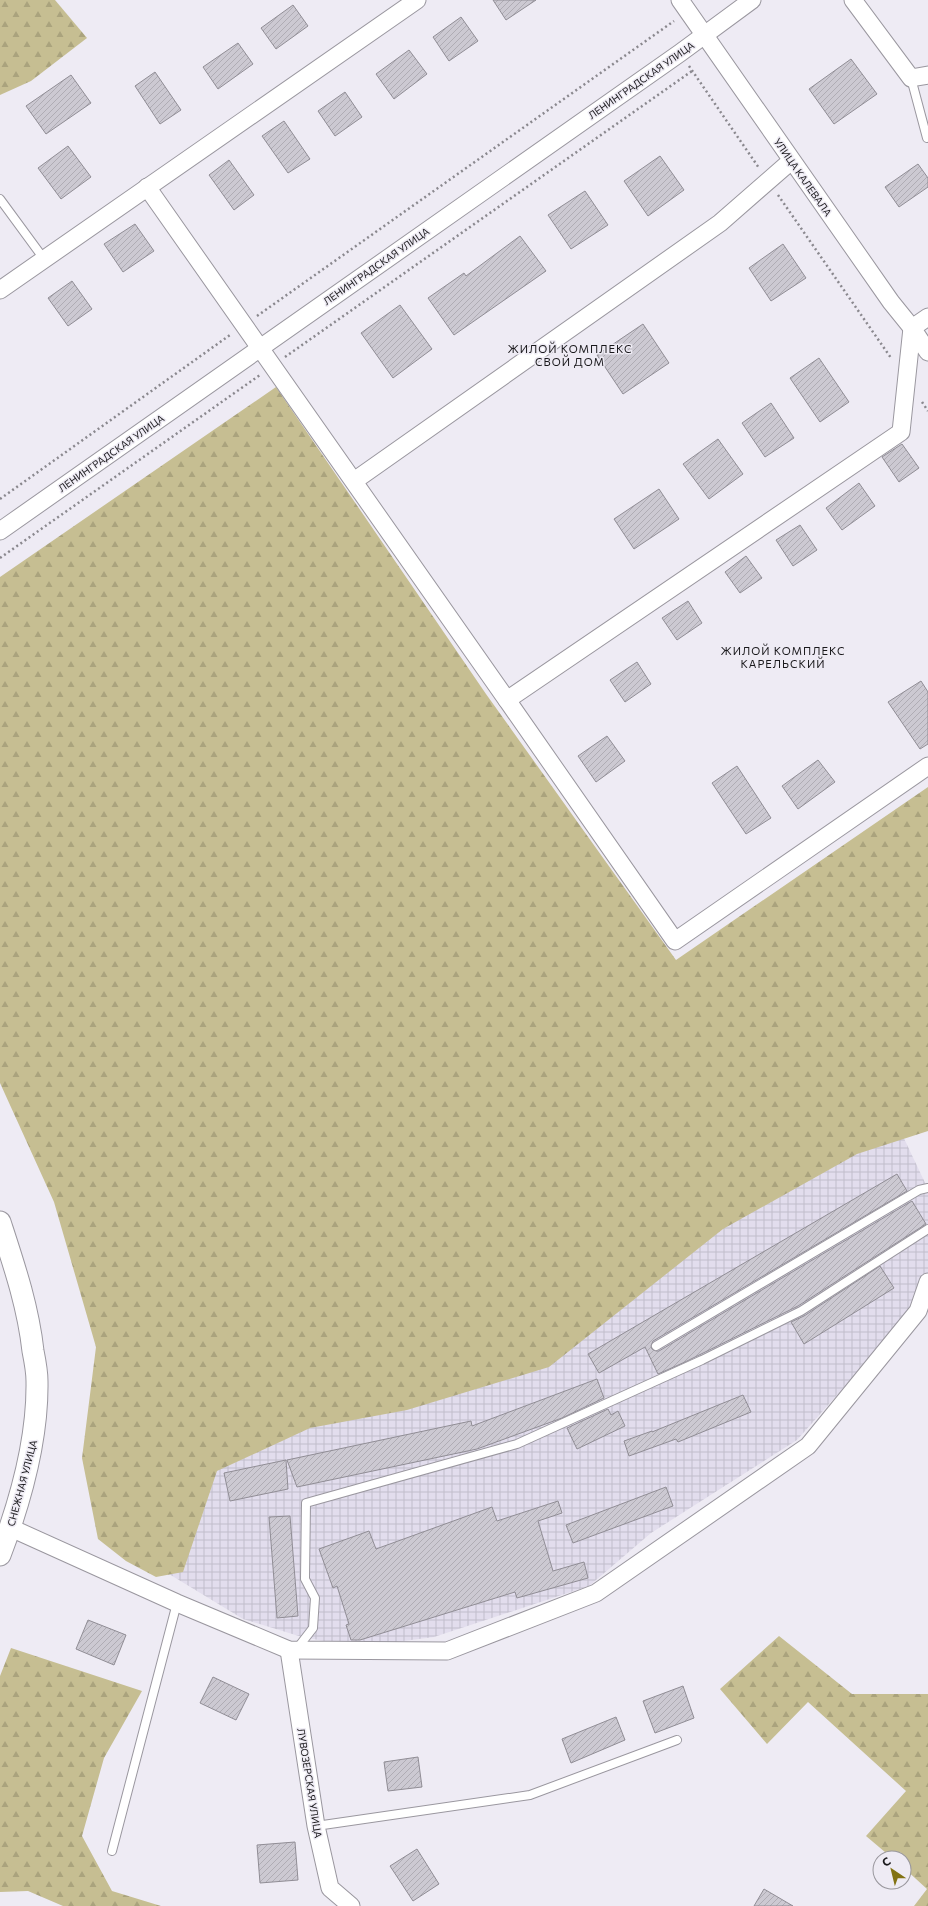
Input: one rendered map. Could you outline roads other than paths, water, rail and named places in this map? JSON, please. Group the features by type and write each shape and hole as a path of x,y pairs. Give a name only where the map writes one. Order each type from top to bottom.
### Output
{"street":[{"path":"0,290 192,154 416,0"},
{"name":"ЛЕНИНГРАДСКАЯ УЛИЦА","path":"0,531 680,53 752,0"},
{"path":"853,0 911,78 928,75"},
{"name":"УЛИЦА КАЛЕВАЛА","path":"684,6 791,161 928,352"},
{"path":"354,481 720,223 791,161"},
{"path":"147,187 508,700 675,941 928,766"},
{"path":"508,700 900,432 912,328 928,317"},
{"name":"СНЕЖНАЯ УЛИЦА","path":"0,1222 14,1264 29,1318 37,1380 35,1438 10,1528 0,1555"},
{"path":"10,1528 177,1603 292,1650 446,1651 596,1592 808,1446 918,1311 928,1282"},
{"name":"ЛУВОЗЕРСКАЯ УЛИЦА","path":"292,1650 316,1826 330,1888 351,1906"}],"lane":[{"path":"911,78 927,138"},
{"path":"0,199 44,259"},
{"path":"656,1346 919,1190 928,1188"},
{"path":"292,1650 313,1628 315,1598 305,1579 306,1503 517,1444 702,1360 801,1310 928,1229"},
{"path":"112,1851 177,1603"},
{"path":"316,1826 530,1795 677,1740"}],"district":[{"name":"ЖИЛОЙ КОМПЛЕКС СВОЙ ДОМ","path":"570,355"},
{"name":"ЖИЛОЙ КОМПЛЕКС КАРЕЛЬСКИЙ","path":"783,657"}]}
